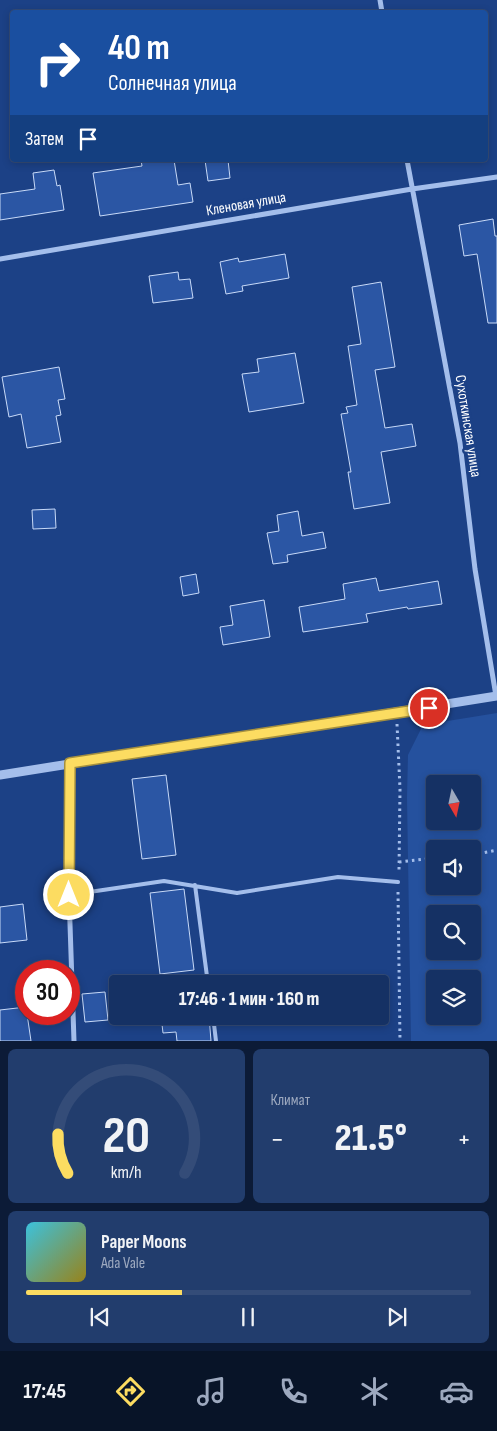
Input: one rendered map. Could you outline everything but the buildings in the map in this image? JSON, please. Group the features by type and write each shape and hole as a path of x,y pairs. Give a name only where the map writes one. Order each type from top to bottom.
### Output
{"street":[{"name":"Сухоткинская улица","path":"407,162 460,443 475,569 496,696"},
{"name":"Кленовая улица","path":"0,259 412,189 497,177"},
{"path":"0,775 496,696"},
{"path":"70,763 69,895 74,1041"}],"lane":[{"path":"69,895 164,881 237,893 338,877 398,882"},
{"path":"195,885 207,975"},
{"path":"213,1025 216,1041"}],"path":[{"path":"481,853 497,850"},
{"path":"399,862 426,859"}],"shaded area":[{"path":"497,713 497,1041 411,1041 408,755 423,725"}],"route":[{"path":"69,895 70,763 429,708"}]}
